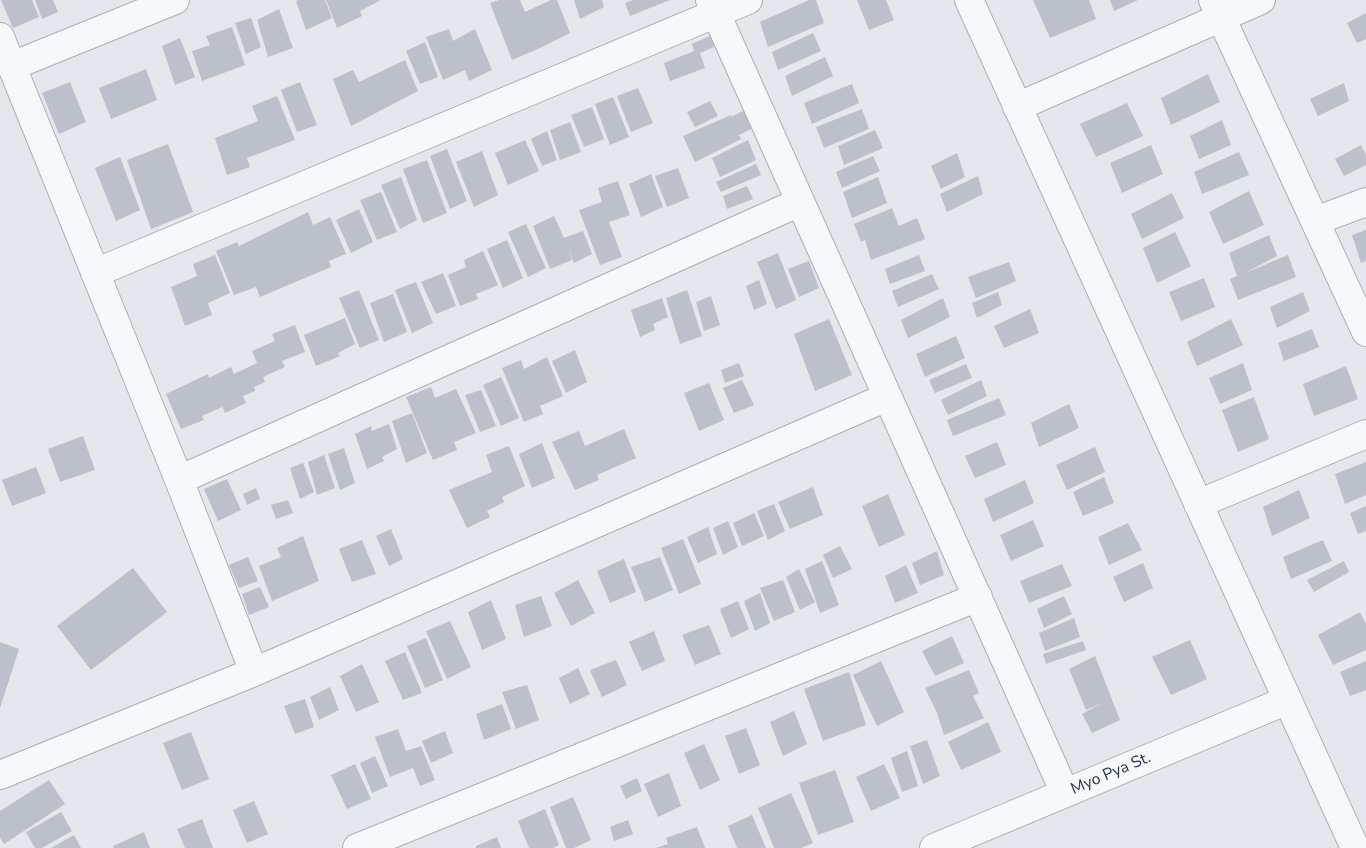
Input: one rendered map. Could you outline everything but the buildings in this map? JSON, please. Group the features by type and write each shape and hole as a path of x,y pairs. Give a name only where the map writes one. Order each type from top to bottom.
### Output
{"street":[{"path":"12,66 175,0"},
{"path":"95,273 713,6 748,0"},
{"path":"969,0 1355,848"},
{"path":"1017,106 1217,9 1262,0"},
{"path":"713,6 1065,793"},
{"path":"1217,9 1366,332"},
{"path":"0,37 179,480 254,672"},
{"path":"179,480 800,202"},
{"path":"1315,221 1366,202"},
{"path":"0,775 254,672 888,397"},
{"path":"1198,504 1366,434"},
{"path":"357,848 978,597"},
{"name":"Myo Pya St.","path":"934,848 1288,700"}]}
